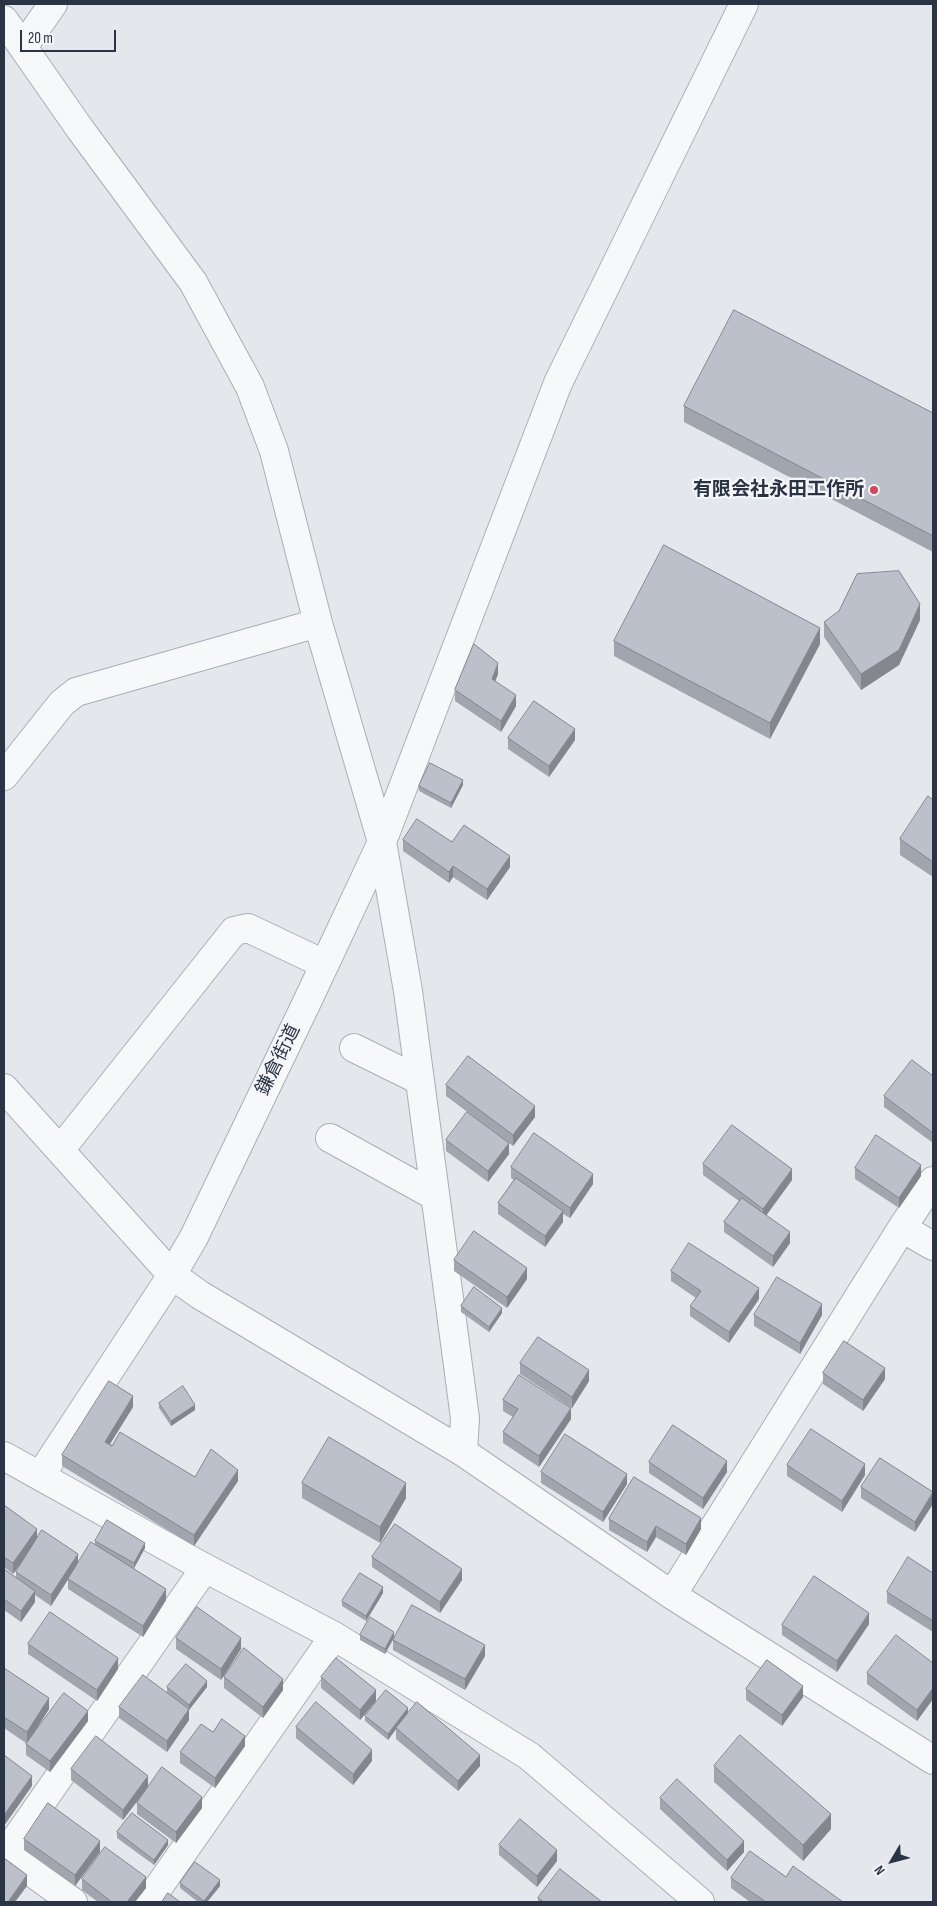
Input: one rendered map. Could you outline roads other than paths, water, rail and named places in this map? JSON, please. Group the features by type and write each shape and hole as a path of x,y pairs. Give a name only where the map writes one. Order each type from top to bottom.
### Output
{"street":[{"path":"23,48 52,4"},
{"name":"鎌倉街道","path":"40,1476 172,1275 194,1237 382,842 558,383 744,4"},
{"path":"4,20 193,282 250,387 274,451 318,623 382,842 408,991 466,1418 463,1452"},
{"path":"4,776 62,703 76,692 318,623"},
{"path":"60,1150 234,931 248,928 324,964"},
{"path":"354,1048 419,1080"},
{"path":"4,1088 172,1275 200,1295 463,1452 672,1596 933,1760"},
{"path":"330,1138 435,1196"},
{"path":"672,1596 933,1181"},
{"path":"902,1228 933,1246"},
{"path":"4,1456 205,1568 334,1636 529,1756 700,1902"},
{"path":"72,1902 5,1852 205,1568"},
{"path":"148,1902 334,1636"}],"place":[{"name":"有限会社永田工作所","path":"874,490"}]}
